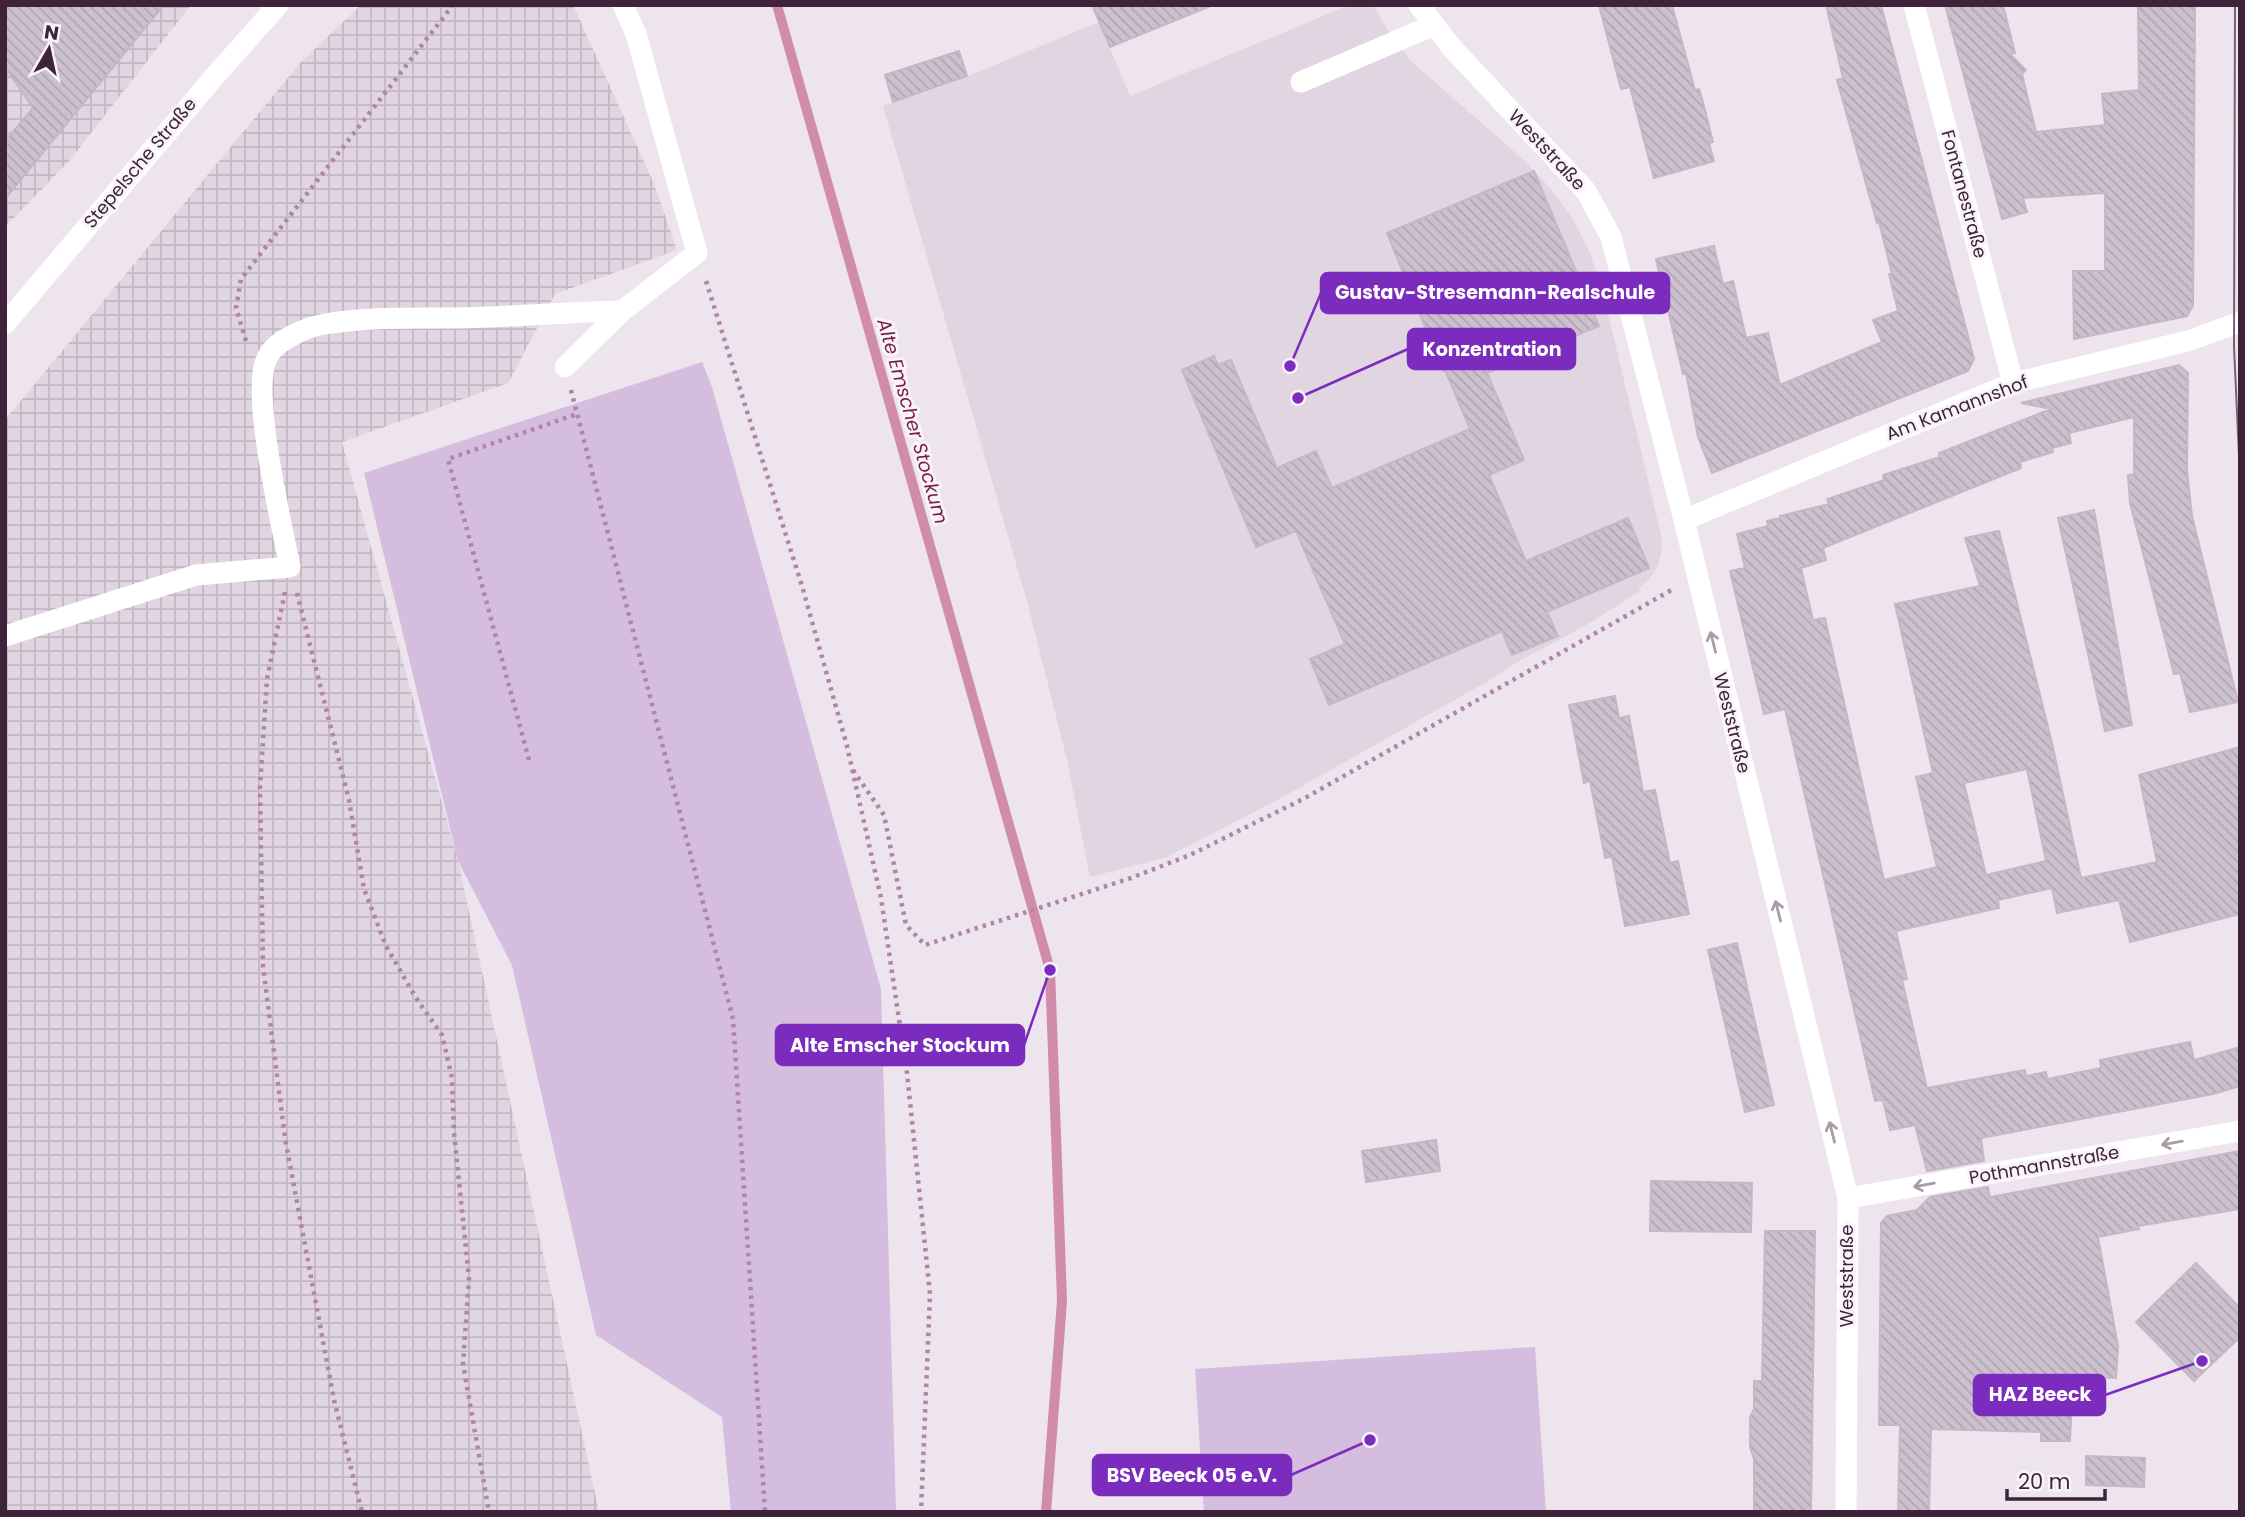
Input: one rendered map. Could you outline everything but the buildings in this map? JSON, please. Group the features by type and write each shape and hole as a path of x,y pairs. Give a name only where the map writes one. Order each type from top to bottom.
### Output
{"street":[{"name":"Stepelsche Straße","path":"5,324 278,5"},
{"path":"565,367 622,311 697,253 636,34 623,5"},
{"name":"Weststraße","path":"1419,5 1452,48 1586,191 1611,237 1684,520 1847,1198 1846,1512"},
{"name":"Fontanestraße","path":"1914,5 2013,383"},
{"path":"1301,82 1434,24"},
{"path":"5,636 196,575 289,567 261,396 267,357 290,335 323,325 411,317 622,311"},
{"name":"Am Kamannshof","path":"1684,520 2013,383 2188,341 2240,322"},
{"name":"Pothmannstraße","path":"1847,1198 2240,1131"}],"path":[{"path":"247,345 236,307 241,279 453,5"},
{"path":"697,253 802,586 847,746 881,898 905,1059 928,1280 920,1512"},
{"path":"565,367 733,1018 765,1512"},
{"path":"529,760 448,459 577,414"},
{"path":"289,567 267,679 260,788 263,966 285,1138 334,1400 362,1512"},
{"path":"289,567 349,800 363,888 386,946 416,998 442,1035 452,1078 454,1133 469,1278 463,1364 489,1512"},
{"path":"851,766 884,815 906,925 925,945 1131,878 1190,855 1305,798 1697,576"}],"shaded area":[{"path":"5,5 191,5 69,161 5,227"},
{"path":"361,5 573,5 654,184 677,250 555,294 508,383 342,442 458,861 599,1512 5,1512 5,420 302,61"},
{"path":"1350,5 1373,5 1393,39 1413,63 1525,161 1551,189 1573,219 1590,253 1602,289 1661,534 1662,550 1658,566 1639,588 1640,591 1588,624 1281,798 1167,857 1090,877 1067,760 1028,605 883,106 941,87 1099,22 1130,96"},
{"path":"702,362 712,387 881,989 896,1512 731,1512 722,1417 596,1335 512,965 458,861 364,473"},
{"path":"1535,1347 1546,1512 1204,1512 1195,1369"}],"waterway":[{"name":"Alte Emscher Stockum","path":"777,5 1050,970 1062,1301 1046,1512"}],"tram line":[{"path":"2235,5 2234,347 2240,477"}],"place":[{"name":"Gustav-Stresemann-Realschule","path":"1290,366"},
{"name":"Konzentration","path":"1298,398"},
{"name":"Alte Emscher Stockum","path":"1050,970"},
{"name":"HAZ Beeck","path":"2202,1361"},
{"name":"BSV Beeck 05 e.V.","path":"1370,1440"}]}
